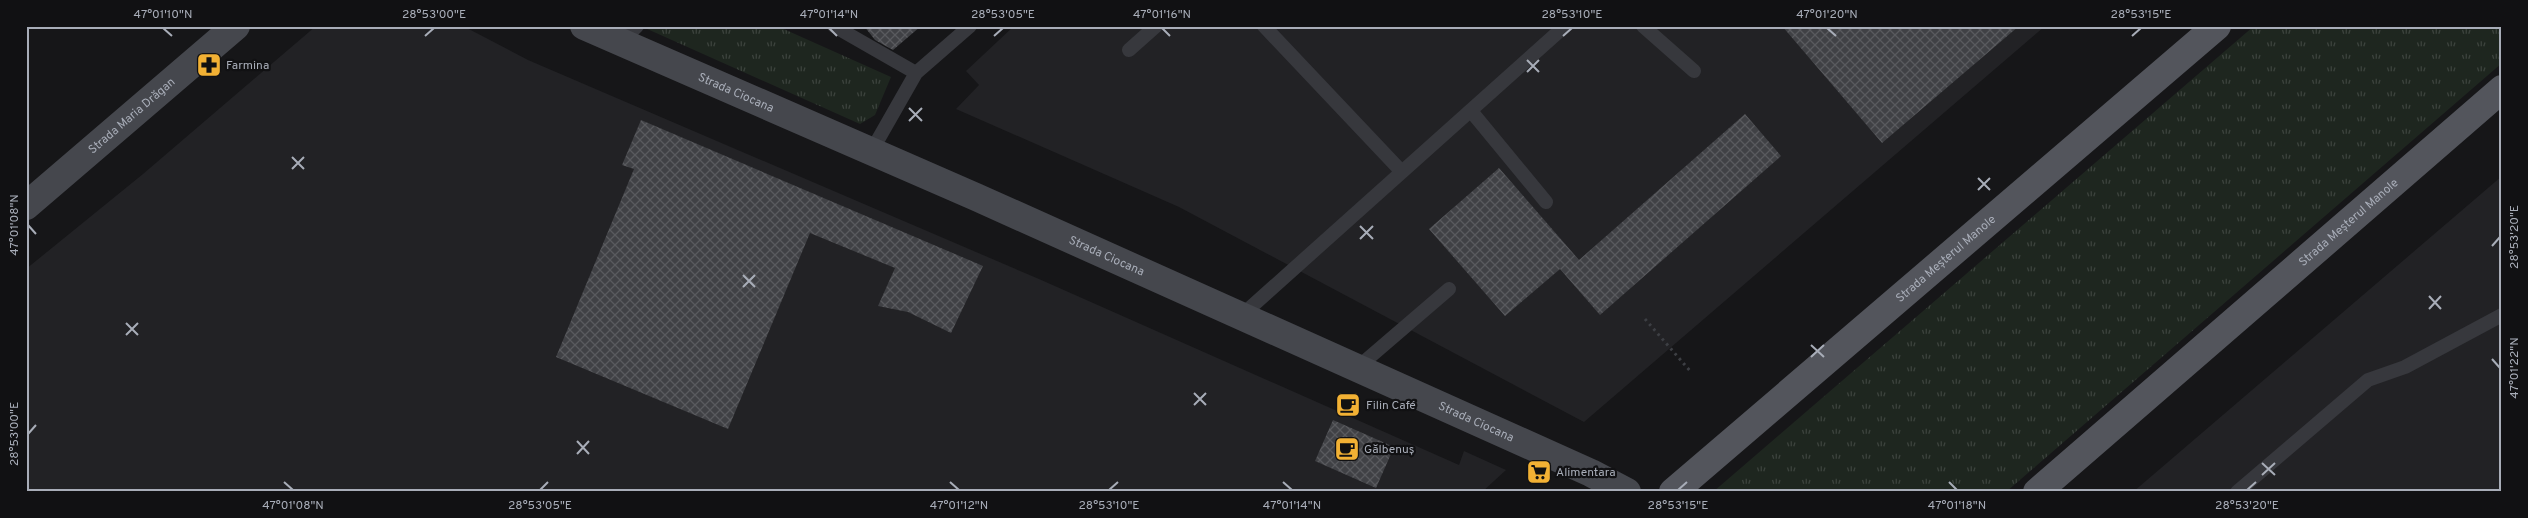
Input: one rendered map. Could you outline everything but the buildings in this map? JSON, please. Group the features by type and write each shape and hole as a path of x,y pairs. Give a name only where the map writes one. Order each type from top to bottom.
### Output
{"main road":[{"name":"Strada Meșterul Manole","path":"1673,492 2217,26"},
{"name":"Strada Meșterul Manole","path":"2037,492 2502,89"}],"street":[{"name":"Strada Maria Drăgan","path":"26,206 236,26"},
{"name":"Strada Ciocana","path":"584,26 629,34 871,152 1591,473 1627,492"}],"lane":[{"path":"834,26 916,74"},
{"path":"871,152 916,74 970,26"},
{"path":"1129,50 1156,26"},
{"path":"1264,26 1402,172"},
{"path":"1241,316 1565,26"},
{"path":"1642,26 1694,71"},
{"path":"1471,110 1546,202"},
{"path":"1357,368 1449,289"},
{"path":"2237,492 2368,380 2405,367 2502,315"}],"path":[{"path":"1646,319 1691,372"}],"shaded area":[{"path":"316,26 463,26 528,60 1039,279 1459,465 1464,451 1506,470 1482,492 1465,492 1464,489 1461,492 26,492 26,269 143,174"},
{"path":"1014,26 2045,26 1584,422 1179,207 956,109 979,85 966,71"},
{"path":"2502,176 2502,492 2133,492"}],"green space":[{"path":"647,26 777,26 891,77 875,115 860,124 645,28"},
{"path":"2254,26 2502,26 2502,63 2006,492 1713,492"}],"place":[{"name":"Farmina","path":"209,65"},
{"name":"Filin Café","path":"1348,405"},
{"name":"Gălbenuș","path":"1347,449"},
{"name":"Alimentara","path":"1539,472"}]}
